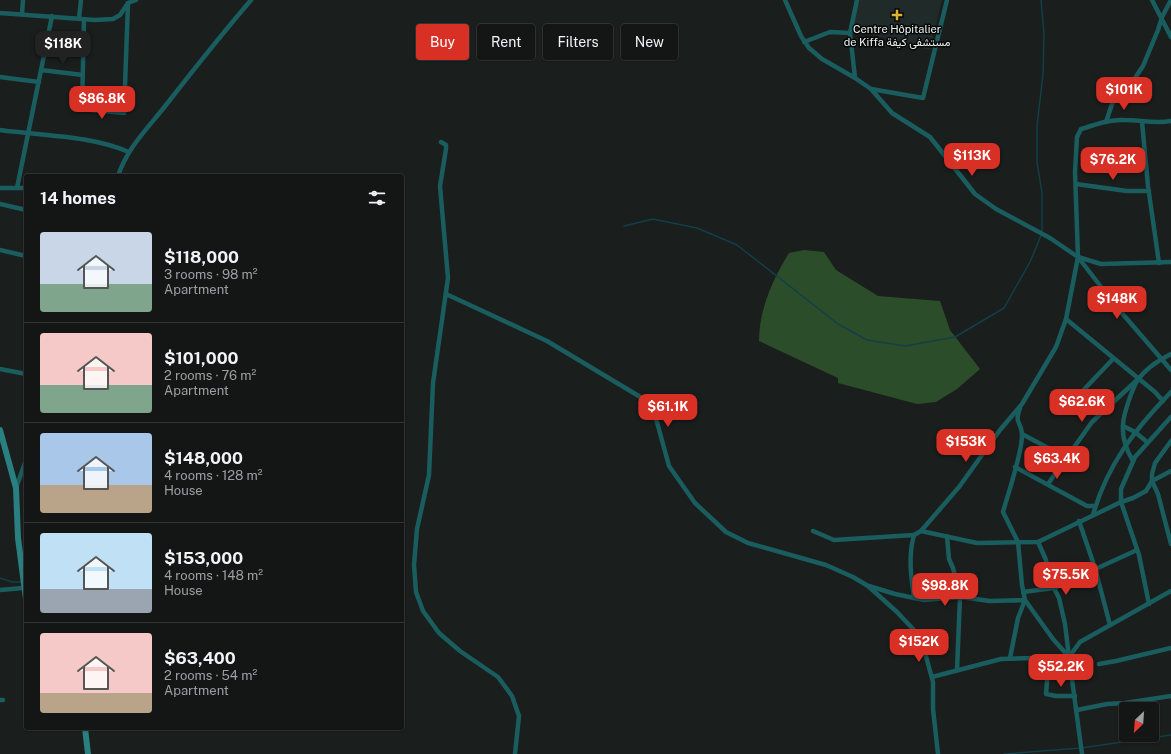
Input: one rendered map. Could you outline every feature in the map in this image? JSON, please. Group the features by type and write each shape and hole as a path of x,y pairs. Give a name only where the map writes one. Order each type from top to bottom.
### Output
{"main road":[{"path":"0,430 16,488 18,538 24,588"},
{"path":"85,730 88,754"}],"street":[{"path":"22,14 23,0"},
{"path":"81,0 83,75 82,110 124,113 128,3"},
{"path":"0,13 113,19 120,15 128,3 136,0"},
{"path":"119,174 123,161 129,152 184,80 251,0"},
{"path":"785,0 804,42 822,59 856,78 872,90 892,113 930,137 974,194 996,209 1050,238 1078,257 1101,264 1171,262"},
{"path":"856,78 850,33 857,0"},
{"path":"872,90 923,98 947,0"},
{"path":"1152,0 1171,37"},
{"path":"1106,122 1114,98 1131,84 1143,66 1162,17 1171,0"},
{"path":"17,188 52,16"},
{"path":"804,42 830,32 850,33"},
{"path":"41,70 83,75"},
{"path":"0,77 39,82"},
{"path":"813,531 834,540 914,535 922,531 959,487 1000,430 1022,404 1056,347 1066,319 1078,257 1076,184 1077,137 1081,129 1106,122 1125,120 1142,122 1171,121"},
{"path":"1142,122 1149,191 1159,263"},
{"path":"0,130 83,140 112,145 129,152"},
{"path":"441,142 446,145 440,186 447,251 448,278 433,383 429,475 417,529 414,565 416,592 424,611 439,633 460,651 498,677 512,696 519,716 515,754"},
{"path":"1076,184 1127,191 1149,191"},
{"path":"0,188 24,188"},
{"path":"0,204 24,210"},
{"path":"0,250 24,256"},
{"path":"1078,257 1115,305 1171,370"},
{"path":"446,294 547,340 652,404 669,466 695,503 726,532 748,543 826,565 868,586 914,598 924,600 960,598 990,601 1025,600"},
{"path":"1066,319 1155,392 1163,401"},
{"path":"1048,484 1092,422 1161,359 1171,354"},
{"path":"1072,402 1113,359"},
{"path":"0,369 24,374"},
{"path":"1132,461 1125,444 1122,426 1138,379"},
{"path":"1092,515 1108,474 1125,444 1171,392"},
{"path":"1022,404 1017,419 1022,434 1004,512 1018,542 1025,600 1053,639 1069,657"},
{"path":"1149,604 1137,550 1121,502 1121,489 1132,461 1147,442 1171,417"},
{"path":"1122,426 1136,432 1147,442"},
{"path":"1022,434 1066,458"},
{"path":"922,531 977,543 1038,542 1079,521 1146,491 1152,481 1155,463 1171,441"},
{"path":"16,488 24,466"},
{"path":"1015,467 1087,506 1095,506"},
{"path":"1152,481 1171,471"},
{"path":"1152,481 1171,544"},
{"path":"1165,520 1171,519"},
{"path":"1079,521 1095,568 1110,625"},
{"path":"914,535 911,545 910,570 914,598"},
{"path":"947,536 949,560 954,568 960,598 957,670"},
{"path":"1038,542 1046,560 1049,578 1058,598 1065,624 1082,754"},
{"path":"1023,592 1054,588 1137,550"},
{"path":"868,586 897,612 914,630 924,649 932,677 938,754"},
{"path":"0,590 24,588"},
{"path":"1069,657 1080,642 1171,591"},
{"path":"1010,658 1018,618 1025,600"},
{"path":"1099,664 1171,648"},
{"path":"1049,657 1046,694 1056,696 1075,696"},
{"path":"932,677 1001,659 1069,657"},
{"path":"1077,710 1107,704 1125,704 1171,696"}],"shaded area":[{"name":"Centre Hôpitalier de Kiffa مستشفى كيفة","path":"859,0 942,0 930,50 852,30"}],"green space":[{"path":"804,250 824,252 836,270 878,296 940,301 950,330 980,369 957,389 936,402 917,404 838,383 838,378 759,341 761,317 772,284 789,253"}],"waterway":[{"path":"624,226 653,219 697,228 737,245 838,324 867,340 905,346 955,337 1004,308 1030,262 1042,233 1042,193 1037,162 1037,126 1043,74 1044,34 1041,0"},
{"path":"0,578 12,582 22,582"},
{"path":"1004,754 1081,748 1171,735"}],"place":[{"name":"Centre Hôpitalier de Kiffa مستشفى كيفة","path":"897,15"}]}
